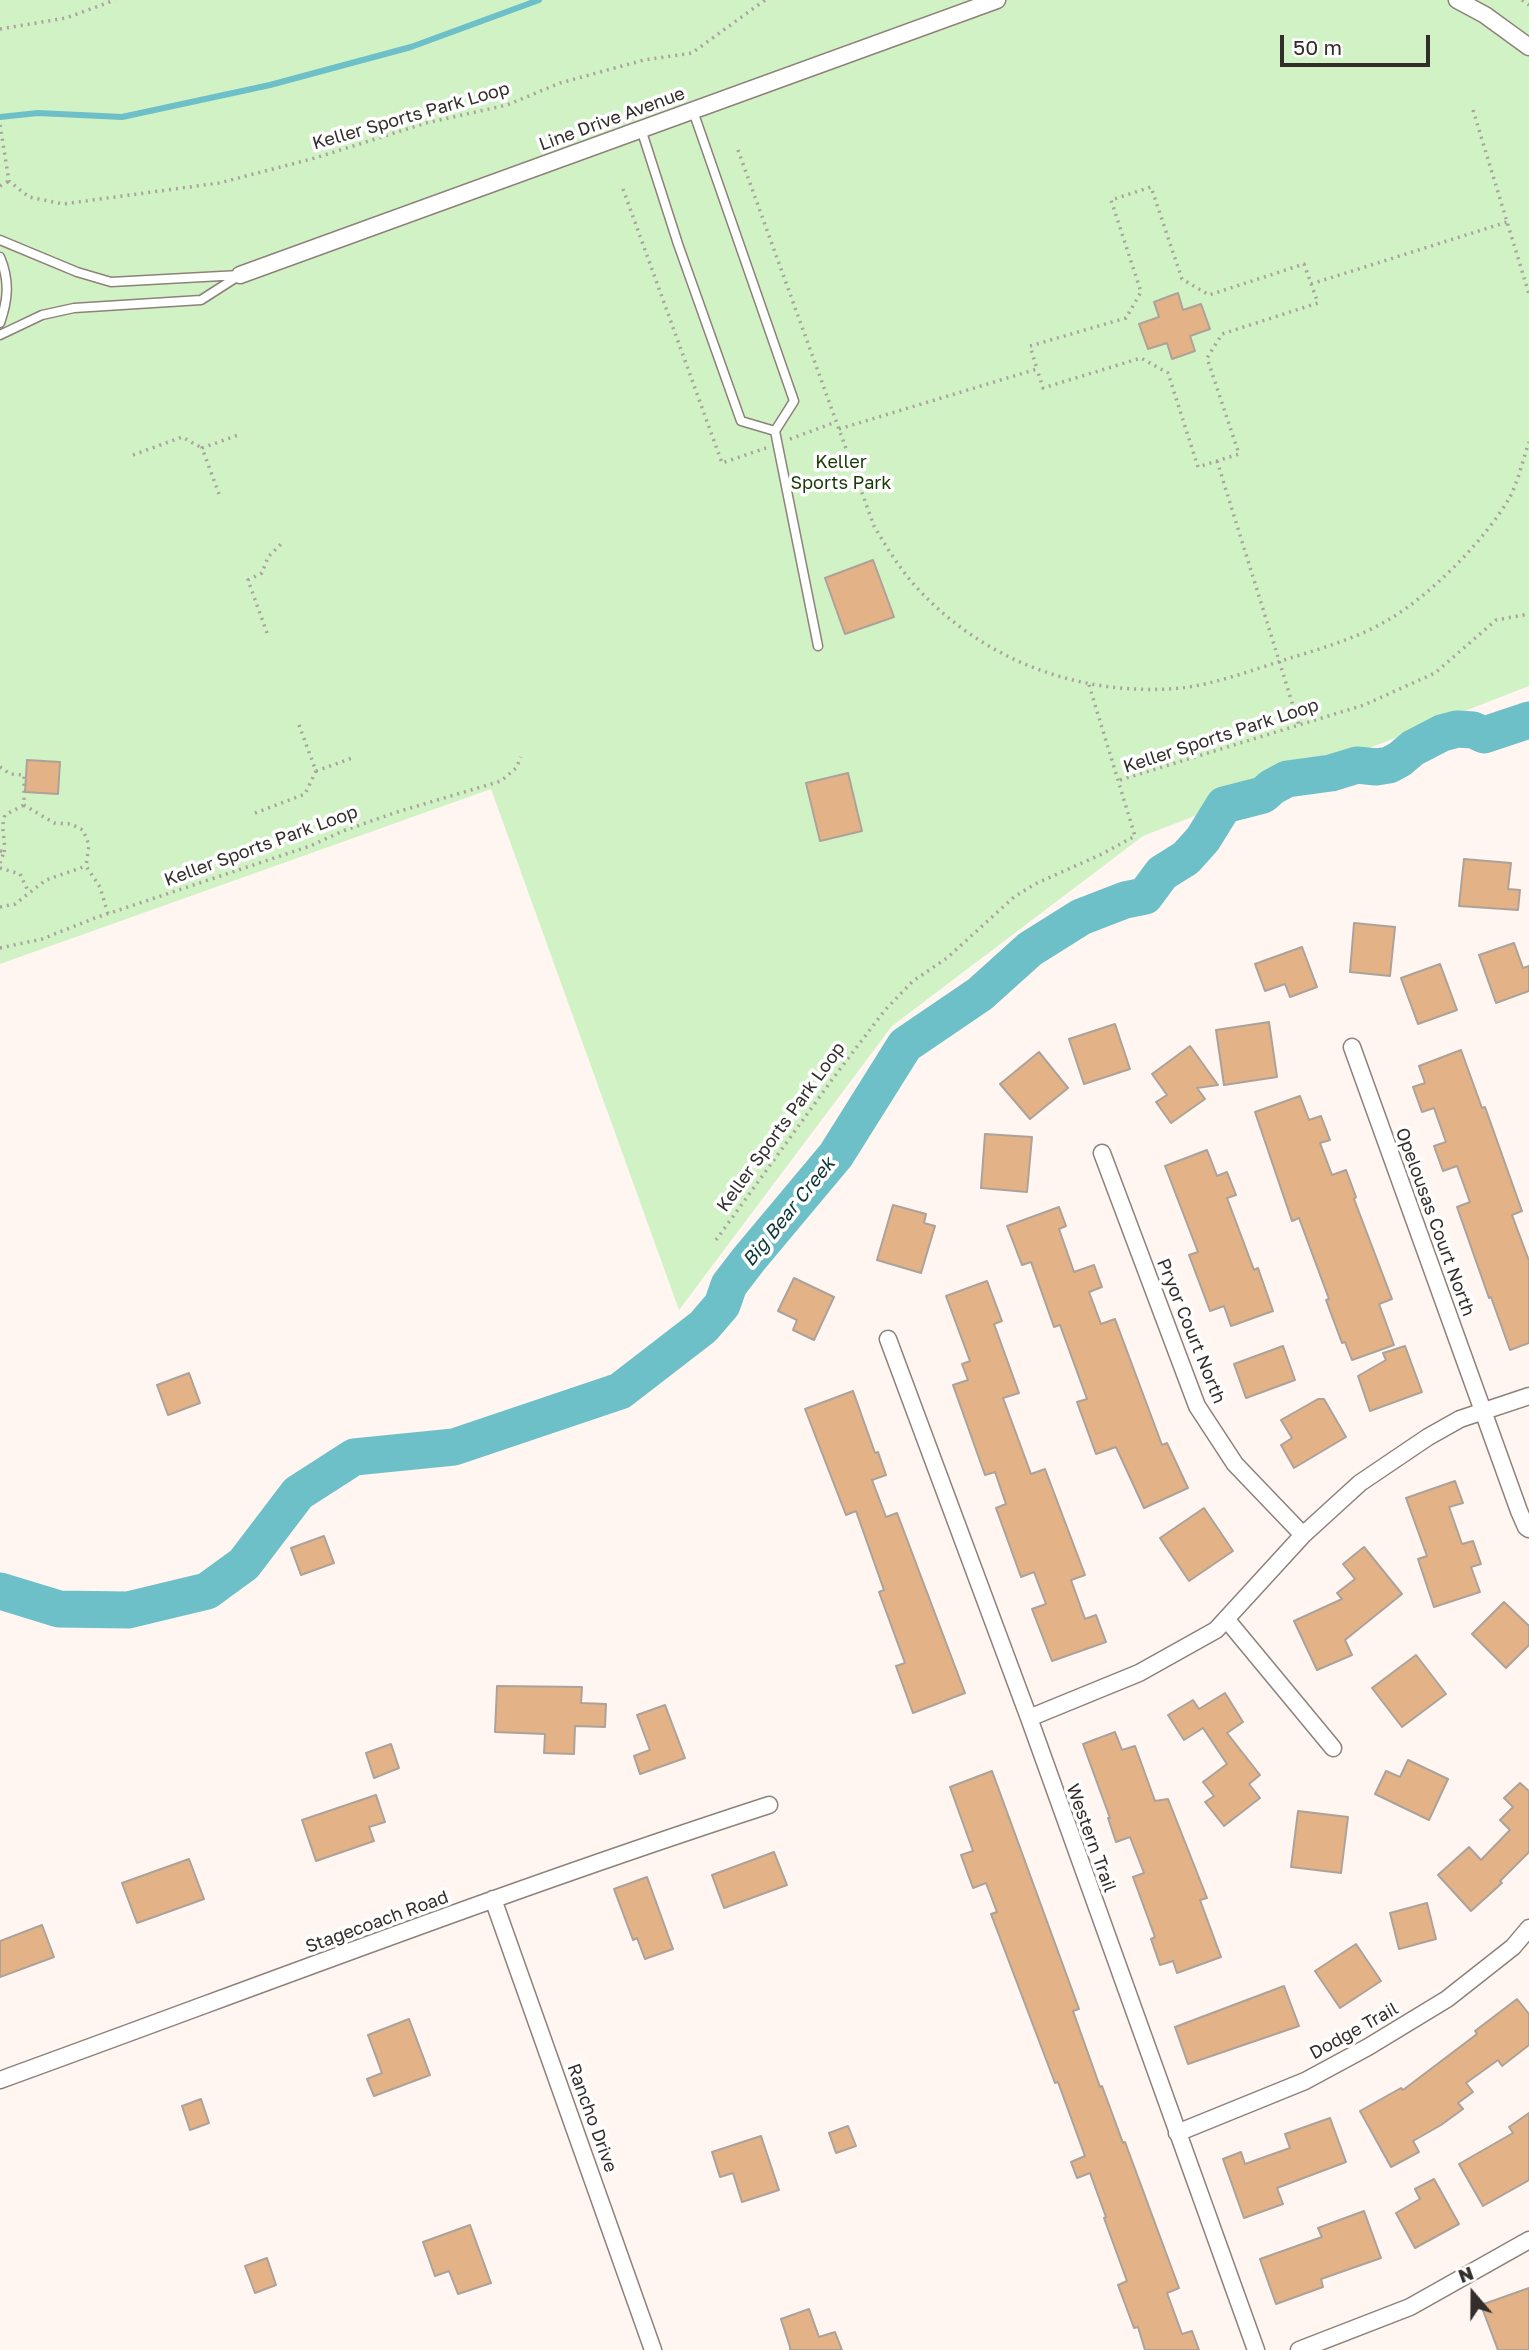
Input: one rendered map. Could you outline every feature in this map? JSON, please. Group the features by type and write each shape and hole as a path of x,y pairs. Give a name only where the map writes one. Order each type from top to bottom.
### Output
{"street":[{"name":"Line Drive Avenue","path":"240,275 997,0"},
{"path":"1457,0 1485,15 1529,47"},
{"name":"Opelousas Court North","path":"1352,1047 1519,1511 1529,1528"},
{"name":"Pryor Court North","path":"1102,1153 1198,1406 1235,1464 1303,1535"},
{"name":"Western Trail","path":"888,1339 1256,2350"},
{"path":"1028,1718 1139,1673 1216,1630 1303,1535 1360,1483 1427,1437 1460,1419 1529,1396"},
{"path":"1227,1620 1333,1748"},
{"name":"Stagecoach Road","path":"0,2080 493,1899 769,1805"},
{"name":"Rancho Drive","path":"493,1899 653,2350"},
{"name":"Dodge Trail","path":"1177,2133 1305,2081 1368,2048 1447,1999 1513,1947 1529,1928"},
{"path":"1299,2350 1410,2307 1529,2240"}],"lane":[{"path":"693,111 794,401 775,431 818,646"},
{"path":"640,129 741,421 775,431"},
{"path":"0,240 77,272 111,282 240,275"},
{"path":"0,257 8,280 7,302 0,323"},
{"path":"0,335 42,315 74,308 201,300 240,275"}],"path":[{"path":"0,29 66,18 115,0"},
{"name":"Keller Sports Park Loop","path":"9,181 29,197 63,204 219,183 315,158 426,122 507,105 572,79 644,60 692,53 765,0"},
{"path":"1522,0 1529,5"},
{"path":"1473,110 1529,294"},
{"path":"0,125 9,181 0,186"},
{"path":"738,150 874,526 894,559 919,591 956,624 997,652 1033,669 1089,685 1126,690 1185,688 1279,662 1354,636 1389,620 1431,588 1476,545 1510,496 1529,442"},
{"path":"1151,187 1182,279 1209,295 1304,264 1318,303 1222,334 1207,358 1239,454 1198,467 1168,373 1141,358 1043,388 1037,369 1030,346 1126,318 1141,292 1111,200 1151,187"},
{"path":"1311,284 1507,222"},
{"path":"839,429 1037,369"},
{"path":"202,448 242,434"},
{"path":"133,454 182,437 202,448 219,494"},
{"path":"1217,461 1299,725"},
{"path":"267,633 248,580 262,573 268,556 281,544"},
{"name":"Keller Sports Park Loop","path":"716,1240 834,1077 885,1010 913,981 947,958 1014,897 1035,884 1135,836 1119,780 1364,705 1435,673 1496,620 1529,614"},
{"path":"1089,685 1119,780"},
{"path":"299,724 316,771"},
{"path":"255,813 305,794 316,771 355,757"},
{"name":"Keller Sports Park Loop","path":"0,948 42,939 310,846 342,831 397,812 501,781 516,768 522,757"},
{"path":"0,767 10,774 24,775 24,805"},
{"path":"24,805 54,823 71,824 83,830 89,845 86,866 100,887 108,914"},
{"path":"24,805 5,815 1,827 6,843 0,866 20,874 29,893"},
{"path":"0,907 15,904 46,880 86,866"}],"green space":[{"name":"Keller Sports Park","path":"0,0 1529,0 1529,686 1143,836 892,1026 679,1310 491,789 0,964"}],"building":[{"path":"1178,293 1183,310 1201,304 1210,329 1190,336 1195,351 1172,359 1167,343 1148,349 1139,324 1159,317 1154,302"},
{"path":"873,560 894,617 845,634 825,578"},
{"path":"27,760 60,762 58,794 25,792"},
{"path":"848,773 862,831 820,841 806,783"},
{"path":"1464,859 1511,863 1508,889 1520,890 1518,910 1459,906"},
{"path":"1354,923 1395,927 1390,976 1350,972"},
{"path":"1514,943 1523,968 1529,966 1529,991 1496,1003 1479,955"},
{"path":"1302,947 1317,987 1290,997 1285,984 1265,991 1255,964"},
{"path":"1440,964 1457,1010 1418,1024 1401,978"},
{"path":"1269,1022 1277,1077 1224,1085 1216,1030"},
{"path":"1115,1024 1130,1069 1084,1084 1069,1039"},
{"path":"1190,1046 1218,1085 1197,1088 1205,1099 1171,1123 1156,1102 1167,1095 1152,1074"},
{"path":"1461,1050 1482,1108 1485,1107 1522,1211 1512,1215 1529,1261 1529,1343 1510,1350 1457,1207 1470,1202 1457,1166 1443,1171 1434,1146 1446,1142 1434,1108 1422,1112 1413,1087 1425,1083 1419,1066"},
{"path":"1039,1052 1068,1088 1030,1119 1000,1084"},
{"path":"1300,1096 1309,1120 1321,1116 1330,1140 1320,1143 1332,1175 1346,1170 1356,1197 1354,1199 1392,1299 1379,1304 1394,1345 1352,1360 1345,1342 1342,1343 1299,1218 1292,1221 1255,1112"},
{"path":"985,1134 1032,1137 1027,1192 981,1188"},
{"path":"1207,1150 1217,1176 1227,1172 1236,1195 1227,1198 1254,1270 1258,1268 1273,1311 1231,1326 1224,1306 1210,1311 1189,1255 1198,1252 1165,1166"},
{"path":"893,1205 926,1214 924,1223 935,1226 921,1273 877,1260"},
{"path":"1059,1207 1066,1226 1059,1229 1074,1272 1094,1265 1102,1287 1089,1292 1101,1324 1115,1319 1162,1445 1167,1443 1188,1488 1144,1508 1116,1447 1096,1454 1077,1402 1087,1399 1060,1325 1054,1327 1031,1262 1022,1265 1007,1226"},
{"path":"794,1278 834,1297 814,1340 793,1330 797,1320 778,1311"},
{"path":"987,1281 1002,1321 994,1324 1019,1393 1003,1398 1031,1474 1045,1469 1085,1575 1071,1580 1085,1619 1096,1615 1106,1642 1052,1661 1032,1609 1046,1604 1034,1572 1021,1577 996,1508 1006,1504 995,1472 985,1475 953,1385 968,1380 962,1364 970,1361 946,1296"},
{"path":"1283,1346 1295,1380 1246,1398 1234,1364"},
{"path":"1405,1346 1422,1392 1370,1411 1358,1376 1386,1360 1383,1353"},
{"path":"189,1373 200,1403 168,1415 157,1385"},
{"path":"853,1391 875,1453 878,1452 886,1475 872,1480 886,1517 897,1513 965,1693 913,1713 896,1666 905,1663 879,1592 884,1590 856,1511 846,1515 805,1409"},
{"path":"1318,1399 1324,1399 1346,1437 1294,1468 1281,1445 1292,1438 1281,1420"},
{"path":"1455,1481 1463,1503 1449,1507 1462,1544 1473,1541 1481,1564 1471,1567 1480,1592 1434,1607 1418,1559 1427,1556 1406,1498"},
{"path":"1204,1508 1233,1551 1189,1581 1160,1538"},
{"path":"324,1536 334,1563 301,1575 291,1548"},
{"path":"1364,1547 1402,1594 1345,1640 1352,1655 1317,1670 1294,1621 1342,1599 1337,1593 1355,1579 1343,1564"},
{"path":"1504,1602 1529,1626 1529,1645 1506,1668 1472,1634"},
{"path":"1416,1655 1446,1694 1402,1727 1372,1688"},
{"path":"497,1686 582,1687 581,1703 606,1704 605,1727 575,1726 574,1754 544,1753 545,1734 495,1732"},
{"path":"1225,1693 1243,1722 1227,1733 1260,1775 1249,1784 1260,1798 1224,1826 1205,1802 1214,1796 1203,1782 1227,1764 1203,1728 1184,1740 1168,1715 1193,1700 1199,1709"},
{"path":"665,1705 685,1758 640,1774 634,1756 650,1750 637,1715"},
{"path":"1115,1732 1122,1750 1135,1746 1155,1801 1168,1799 1207,1898 1200,1900 1221,1957 1177,1973 1173,1961 1160,1965 1151,1939 1155,1937 1133,1877 1144,1873 1130,1837 1116,1842 1083,1744"},
{"path":"391,1744 399,1768 374,1778 366,1753"},
{"path":"1408,1760 1448,1779 1429,1820 1375,1794 1386,1771 1400,1777"},
{"path":"992,1771 1079,2009 1073,2011 1100,2087 1102,2086 1123,2143 1125,2142 1179,2288 1167,2293 1182,2334 1192,2331 1199,2350 1145,2350 1138,2327 1134,2328 1118,2285 1127,2281 1104,2218 1106,2217 1090,2173 1077,2178 1071,2162 1085,2156 991,1914 997,1912 986,1883 973,1888 961,1855 973,1851 950,1787"},
{"path":"1520,1783 1529,1791 1529,1852 1500,1881 1502,1883 1471,1911 1438,1875 1469,1847 1481,1860 1510,1830 1500,1820 1513,1807 1504,1798"},
{"path":"376,1795 385,1822 369,1827 374,1841 316,1861 302,1820"},
{"path":"1298,1811 1348,1817 1341,1873 1291,1867"},
{"path":"774,1852 787,1885 724,1908 712,1875"},
{"path":"189,1859 204,1899 137,1923 122,1883"},
{"path":"647,1877 673,1949 645,1959 637,1938 633,1940 614,1889"},
{"path":"1427,1903 1436,1939 1399,1949 1390,1913"},
{"path":"42,1925 54,1957 0,1977 0,1941"},
{"path":"1356,1944 1381,1981 1340,2008 1315,1971"},
{"path":"1284,1986 1299,2026 1188,2064 1175,2027"},
{"path":"1517,1999 1529,2014 1529,2045 1502,2066 1498,2060 1466,2083 1473,2092 1458,2103 1463,2109 1413,2141 1419,2152 1391,2167 1360,2111 1401,2088 1403,2090 1477,2034 1475,2031"},
{"path":"409,2019 430,2075 374,2096 367,2079 382,2073 368,2035"},
{"path":"201,2099 209,2123 190,2130 182,2106"},
{"path":"1529,2113 1529,2180 1483,2206 1459,2164 1513,2133 1509,2127"},
{"path":"1330,2118 1346,2162 1277,2188 1283,2204 1244,2218 1223,2159 1241,2152 1245,2164 1290,2148 1285,2134"},
{"path":"848,2126 856,2146 836,2153 829,2133"},
{"path":"761,2136 779,2190 742,2202 733,2173 720,2177 712,2152"},
{"path":"1434,2179 1459,2224 1415,2248 1396,2213 1420,2199 1415,2189"},
{"path":"1364,2211 1381,2258 1321,2279 1323,2287 1276,2304 1260,2259 1322,2237 1318,2228"},
{"path":"470,2225 491,2283 458,2294 449,2271 435,2276 423,2242"},
{"path":"267,2258 276,2285 255,2293 245,2266"},
{"path":"1529,2288 1529,2350 1498,2350 1481,2305"},
{"path":"809,2309 819,2337 835,2332 842,2350 790,2350 781,2319"}],"waterway":[{"path":"0,117 38,113 122,117 270,85 411,47 539,0"},
{"name":"Big Bear Creek","path":"0,1591 59,1609 128,1610 207,1591 244,1564 298,1493 354,1457 454,1447 620,1391 703,1327 722,1305 729,1285 836,1155 905,1045 980,994 1030,949 1081,917 1125,900 1145,896 1162,873 1186,858 1203,839 1224,805 1263,795 1287,779 1331,773 1357,765 1389,765 1413,748 1442,733 1457,729 1473,730 1484,735 1529,720"}]}
